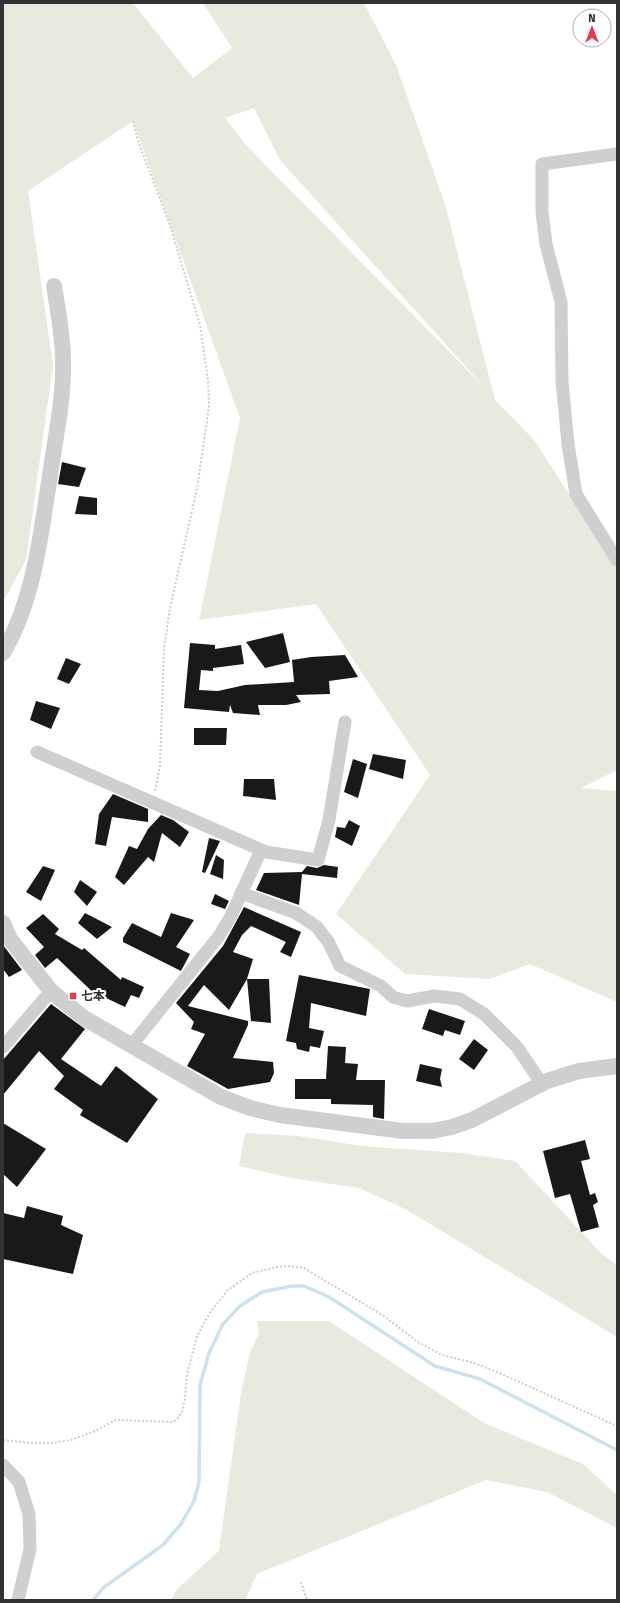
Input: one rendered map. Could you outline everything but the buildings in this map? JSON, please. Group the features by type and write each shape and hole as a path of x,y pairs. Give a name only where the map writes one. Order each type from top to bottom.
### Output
{"street":[{"path":"617,154 542,164 542,212 546,244 561,302 562,381 568,444 576,494 617,560"},
{"path":"3,653 25,602 33,572 62,394 63,362 61,326 54,286"},
{"path":"37,752 261,850 318,860 329,820 345,722"},
{"path":"131,1046 219,936 261,850"},
{"path":"241,893 296,914 317,927 329,943 340,966 381,986 393,997 406,1001 434,996 460,999 484,1014 517,1047 542,1084"},
{"path":"3,923 10,939 51,990 84,1018 221,1096 250,1108 280,1115 403,1131 432,1131 452,1127 472,1120 542,1084 579,1071 617,1066"},
{"path":"3,1047 51,990"},
{"path":"3,1465 19,1482 29,1514 30,1549 18,1600"}],"path":[{"path":"134,121 138,141 170,225 200,325 208,380 209,406 197,489 170,608 164,648 160,765 153,802"},
{"path":"3,1440 31,1443 52,1443 71,1440 116,1420 173,1422 182,1412 187,1374 197,1336 211,1311 228,1290 252,1273 277,1266 304,1268 384,1316 418,1342 442,1355 474,1363 497,1372 617,1426"},
{"path":"301,1582 307,1600"}],"shaded area":[{"path":"3,3 133,3 193,78 232,48 203,3 364,3 396,65 445,204 495,400 534,440 617,568 617,770 581,788 617,791 617,1002 530,964 490,979 405,974 336,914 430,775 316,604 199,620 240,418 133,121 28,191 53,365 26,560 3,602","holes":["254,108 280,160 486,389 246,145 225,118"]},
{"path":"245,1133 298,1136 362,1146 461,1153 515,1161 601,1253 617,1265 617,1337 407,1210 359,1188 291,1178 239,1166"},
{"path":"257,1321 329,1321 484,1423 583,1464 617,1495 617,1528 547,1492 486,1480 257,1574 245,1600 171,1600 178,1588 219,1551 241,1393 250,1352 259,1333"}],"waterway":[{"path":"93,1600 103,1588 163,1545 181,1524 194,1501 199,1482 200,1385 209,1353 223,1324 240,1306 262,1292 292,1286 304,1286 329,1297 435,1366 480,1379 617,1450"}],"place":[{"name":"七本","path":"73,996"}]}
